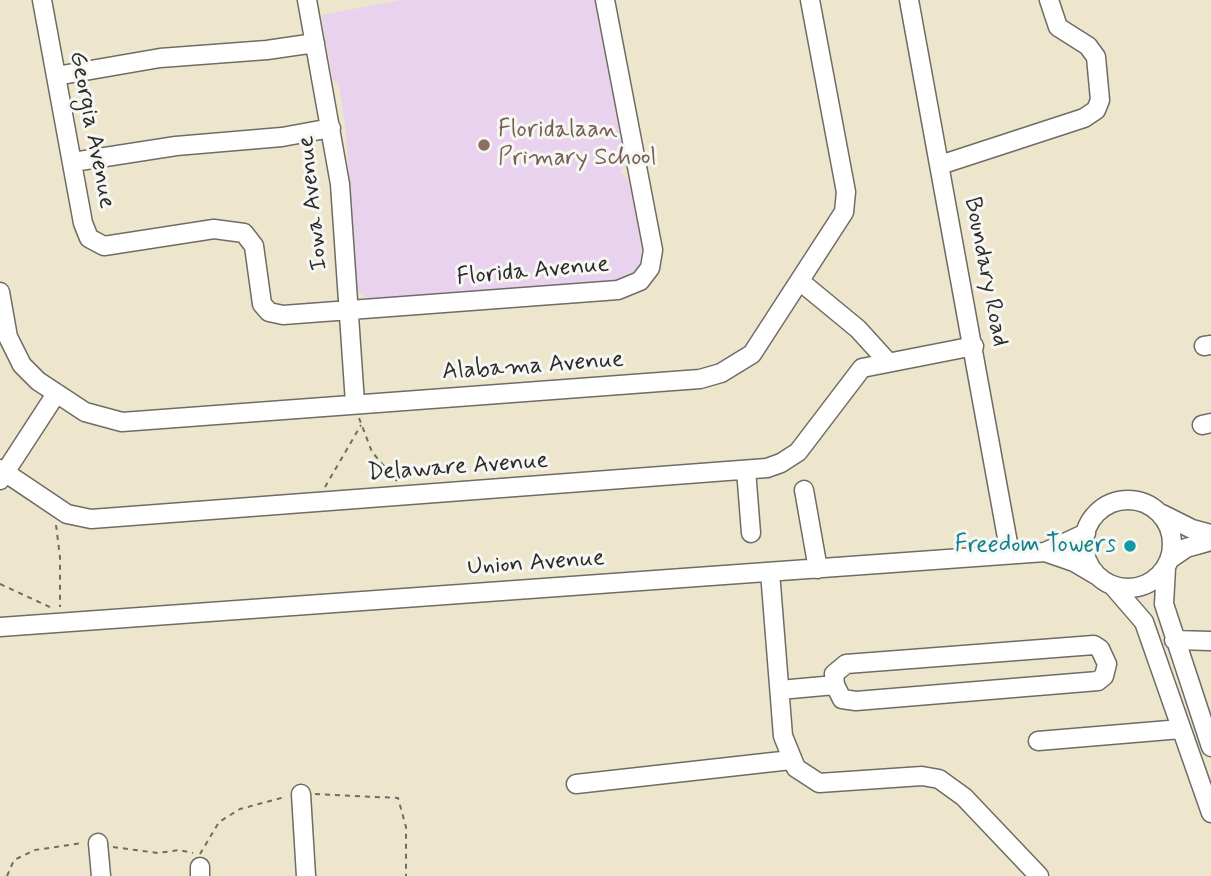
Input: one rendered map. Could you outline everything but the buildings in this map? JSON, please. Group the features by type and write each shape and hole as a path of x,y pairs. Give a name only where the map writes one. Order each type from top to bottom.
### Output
{"street":[{"name":"Georgia Avenue","path":"42,0 86,232 97,244 111,245 214,229 237,230 252,240 260,299 270,312 283,315 348,312"},
{"name":"Iowa Avenue","path":"307,0 340,184 355,403"},
{"name":"Florida Avenue","path":"348,312 618,290 630,288 646,275 653,250 605,0"},
{"name":"Alabama Avenue","path":"0,292 13,349 30,373 56,394 96,417 122,422 710,377 732,368 752,354 843,216 846,201 810,0"},
{"name":"Boundary Road","path":"909,0 1010,554"},
{"path":"940,165 1084,118 1096,110 1100,100 1096,57 1088,46 1058,27 1049,0"},
{"path":"56,76 160,58 315,43"},
{"path":"73,162 176,146 282,137 331,128"},
{"path":"801,282 858,329 888,362"},
{"name":"Delaware Avenue","path":"2,474 76,518 91,519 766,468 790,458 807,442 858,373 869,365 974,346"},
{"path":"2,474 56,394"},
{"path":"746,470 751,533"},
{"path":"804,490 818,569"},
{"path":"1211,534 1192,529 1146,504 1132,500 1116,502 1103,509 1092,519 1086,533 1086,557 1144,622 1211,813"},
{"path":"1159,512 1171,534 1164,604 1210,744"},
{"name":"Union Avenue","path":"0,628 1045,552 1086,533"},
{"path":"1105,581 1136,588 1158,577 1168,563 1186,548 1211,541"},
{"name":"Union Avenue","path":"1045,552 1074,562 1105,581"},
{"path":"770,572 783,736 791,761 802,774 819,783 922,776 946,782 964,796 1039,876"},
{"path":"1174,640 1211,641"},
{"path":"1094,645 1100,649 1107,664 1104,676 1098,681 869,699 844,700 835,685 834,674 846,664 1094,645"},
{"path":"780,690 835,685"},
{"path":"1038,741 1181,729"},
{"path":"576,784 791,761"},
{"path":"301,794 306,876"},
{"path":"98,843 101,876"}],"path":[{"path":"355,403 372,452 413,496"},
{"path":"315,503 362,424"},
{"path":"0,584 60,611 60,556 55,507"}],"shaded area":[{"name":"Floridalaan Primary School","path":"401,0 595,0 626,165 621,171 629,182 644,259 629,279 368,299 357,290 346,133 339,85 333,80 321,15"}],"place":[{"name":"Floridalaan Primary School","path":"484,145"},
{"name":"Freedom Towers","path":"1130,546"}]}
